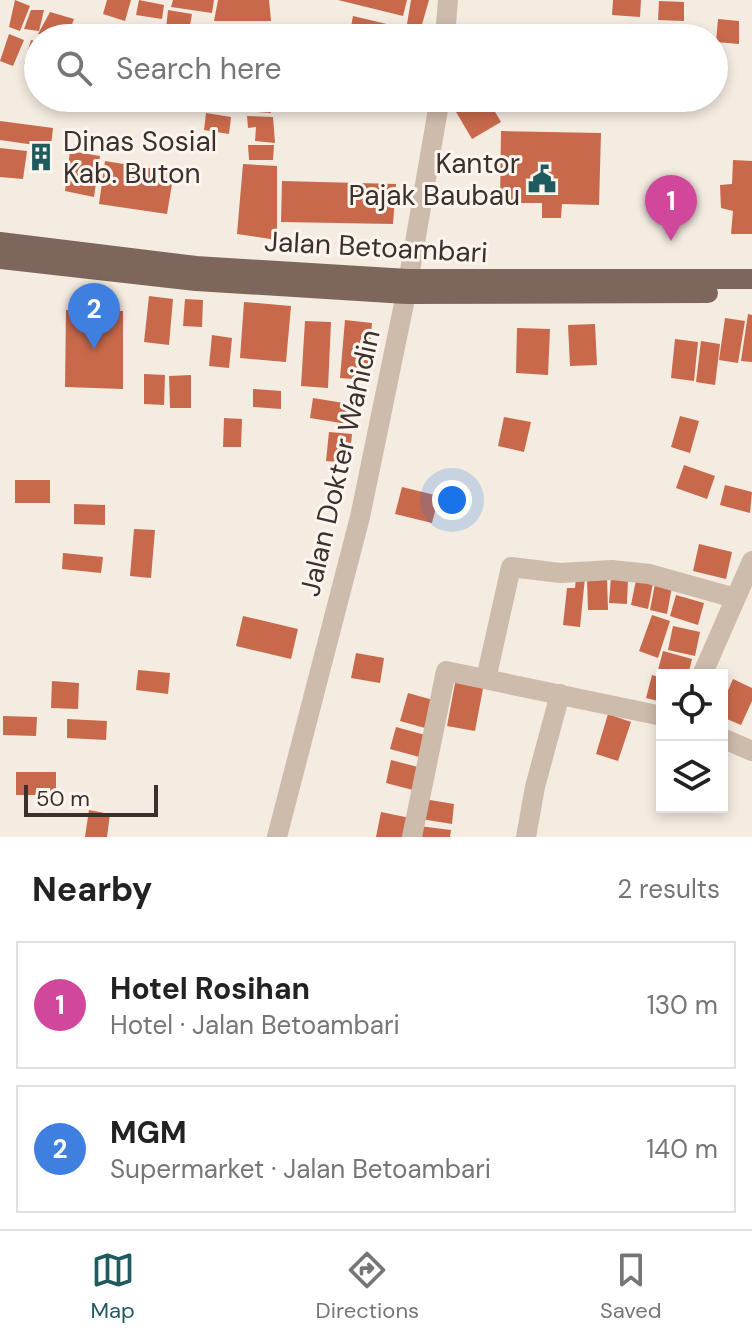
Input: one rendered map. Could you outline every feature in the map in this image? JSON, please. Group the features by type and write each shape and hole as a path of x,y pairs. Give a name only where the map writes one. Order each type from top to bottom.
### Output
{"main road":[{"name":"Jalan Betoambari","path":"0,242 196,266 407,286 752,279"},
{"name":"Jalan Betoambari","path":"0,259 196,281 752,293"}],"street":[{"path":"446,24 448,0"},
{"name":"Jalan Dokter Wahidin","path":"277,837 360,517 407,286 438,112"},
{"path":"705,669 752,563"},
{"path":"486,679 511,567 560,573 612,570 649,574 735,598"},
{"path":"412,837 446,671 656,715"},
{"path":"526,837 535,787 560,694"},
{"path":"728,741 752,751"}],"building":[{"path":"15,0 30,6 20,31 9,27"},
{"path":"107,0 131,0 125,21 103,14"},
{"path":"139,0 164,5 162,19 136,15"},
{"path":"173,0 214,0 212,13 171,7"},
{"path":"218,0 269,0 271,21 214,21"},
{"path":"338,0 407,0 403,16"},
{"path":"411,0 429,0 422,24 407,24"},
{"path":"613,0 641,0 640,17 612,15"},
{"path":"659,1 684,2 684,21 658,20"},
{"path":"31,10 44,10 41,24 26,24"},
{"path":"168,10 192,14 190,24 167,24"},
{"path":"50,12 74,19 72,24 43,24"},
{"path":"353,16 387,24 352,24"},
{"path":"718,19 739,21 739,44 728,43 728,24 718,24"},
{"path":"9,34 24,40 13,66 0,61"},
{"path":"456,112 495,112 501,122 472,139"},
{"path":"206,113 231,117 229,134 204,130"},
{"path":"247,116 273,117 275,143 255,141 256,127 248,128"},
{"name":"Dinas Sosial Kab. Buton","path":"0,121 53,128 48,171 32,169 35,145 0,140"},
{"path":"501,131 601,133 599,205 562,204 561,218 542,218 542,203 500,203"},
{"path":"248,145 274,145 273,160 249,160"},
{"name":"Dinas Sosial Kab. Buton","path":"0,148 27,151 23,179 0,177"},
{"path":"70,151 100,156 94,197 65,191"},
{"path":"733,160 752,161 752,234 731,234 733,211 721,208 720,185 732,184"},
{"path":"105,161 174,172 167,214 99,204"},
{"path":"243,164 277,166 277,240 237,234"},
{"path":"282,181 396,184 393,224 281,222"},
{"path":"149,296 173,299 169,345 144,342"},
{"path":"185,299 203,300 202,327 183,326"},
{"path":"244,302 291,306 286,362 240,358"},
{"path":"66,310 123,311 123,389 65,387"},
{"path":"748,314 752,315 752,362 741,361"},
{"path":"725,318 745,321 738,363 719,360"},
{"path":"345,320 372,323 367,380 340,378"},
{"path":"305,321 331,322 328,388 301,386"},
{"path":"595,324 597,365 570,366 568,325"},
{"path":"517,328 550,329 548,375 516,373"},
{"path":"212,335 232,338 229,368 209,366"},
{"path":"675,339 698,342 694,381 671,378"},
{"path":"701,341 720,344 715,385 696,382"},
{"path":"144,374 165,375 164,405 144,404"},
{"path":"191,375 191,408 170,408 169,376"},
{"path":"253,389 281,391 281,409 253,407"},
{"path":"313,398 350,404 347,424 310,418"},
{"path":"680,416 699,421 690,453 671,447"},
{"path":"504,417 531,422 524,452 498,446"},
{"path":"224,418 242,419 241,447 223,447"},
{"path":"329,432 352,434 349,463 326,461"},
{"path":"684,465 715,476 707,499 676,488"},
{"path":"15,480 50,480 50,503 15,503"},
{"path":"725,485 752,492 750,513 720,505"},
{"path":"402,487 439,496 432,523 395,514"},
{"path":"74,504 105,505 105,525 74,524"},
{"path":"134,529 155,530 151,578 130,576"},
{"path":"699,544 732,552 726,579 693,571"},
{"path":"63,553 103,557 101,573 62,569"},
{"path":"576,577 585,577 580,627 563,625 567,588 575,588"},
{"path":"611,577 628,578 627,604 609,603"},
{"path":"587,578 607,578 608,610 588,610"},
{"path":"636,580 653,583 648,609 631,605"},
{"path":"655,584 672,587 667,614 650,610"},
{"path":"676,595 704,603 698,625 670,616"},
{"path":"652,615 670,621 658,658 639,651"},
{"path":"243,616 298,629 291,659 236,646"},
{"path":"673,626 700,632 695,656 668,650"},
{"path":"663,651 692,659 690,669 658,669"},
{"path":"356,653 384,658 380,683 351,678"},
{"path":"138,670 170,673 168,694 136,690"},
{"path":"652,675 656,676 656,700 646,698"},
{"path":"456,678 484,683 475,731 447,726"},
{"path":"733,679 752,688 752,701 741,725 728,720 728,690"},
{"path":"52,681 79,683 78,709 51,708"},
{"path":"408,693 433,700 425,728 400,721"},
{"path":"608,714 631,722 618,761 596,754"},
{"path":"3,716 37,717 36,736 3,735"},
{"path":"67,719 107,721 106,740 67,738"},
{"path":"396,727 429,736 423,758 390,749"},
{"path":"391,760 418,767 413,790 386,783"},
{"path":"16,772 56,772 56,795 16,795"},
{"path":"424,799 454,804 452,824 421,819"},
{"path":"89,810 110,814 107,837 85,837"},
{"path":"381,812 410,818 406,837 376,837"},
{"path":"419,826 451,830 450,837 418,837"}],"place":[{"name":"Dinas Sosial Kab. Buton","path":"41,157"},
{"name":"Kantor Pajak Baubau","path":"542,179"},
{"name":"Hotel Rosihan","path":"671,241"},
{"name":"MGM","path":"94,349"}]}
